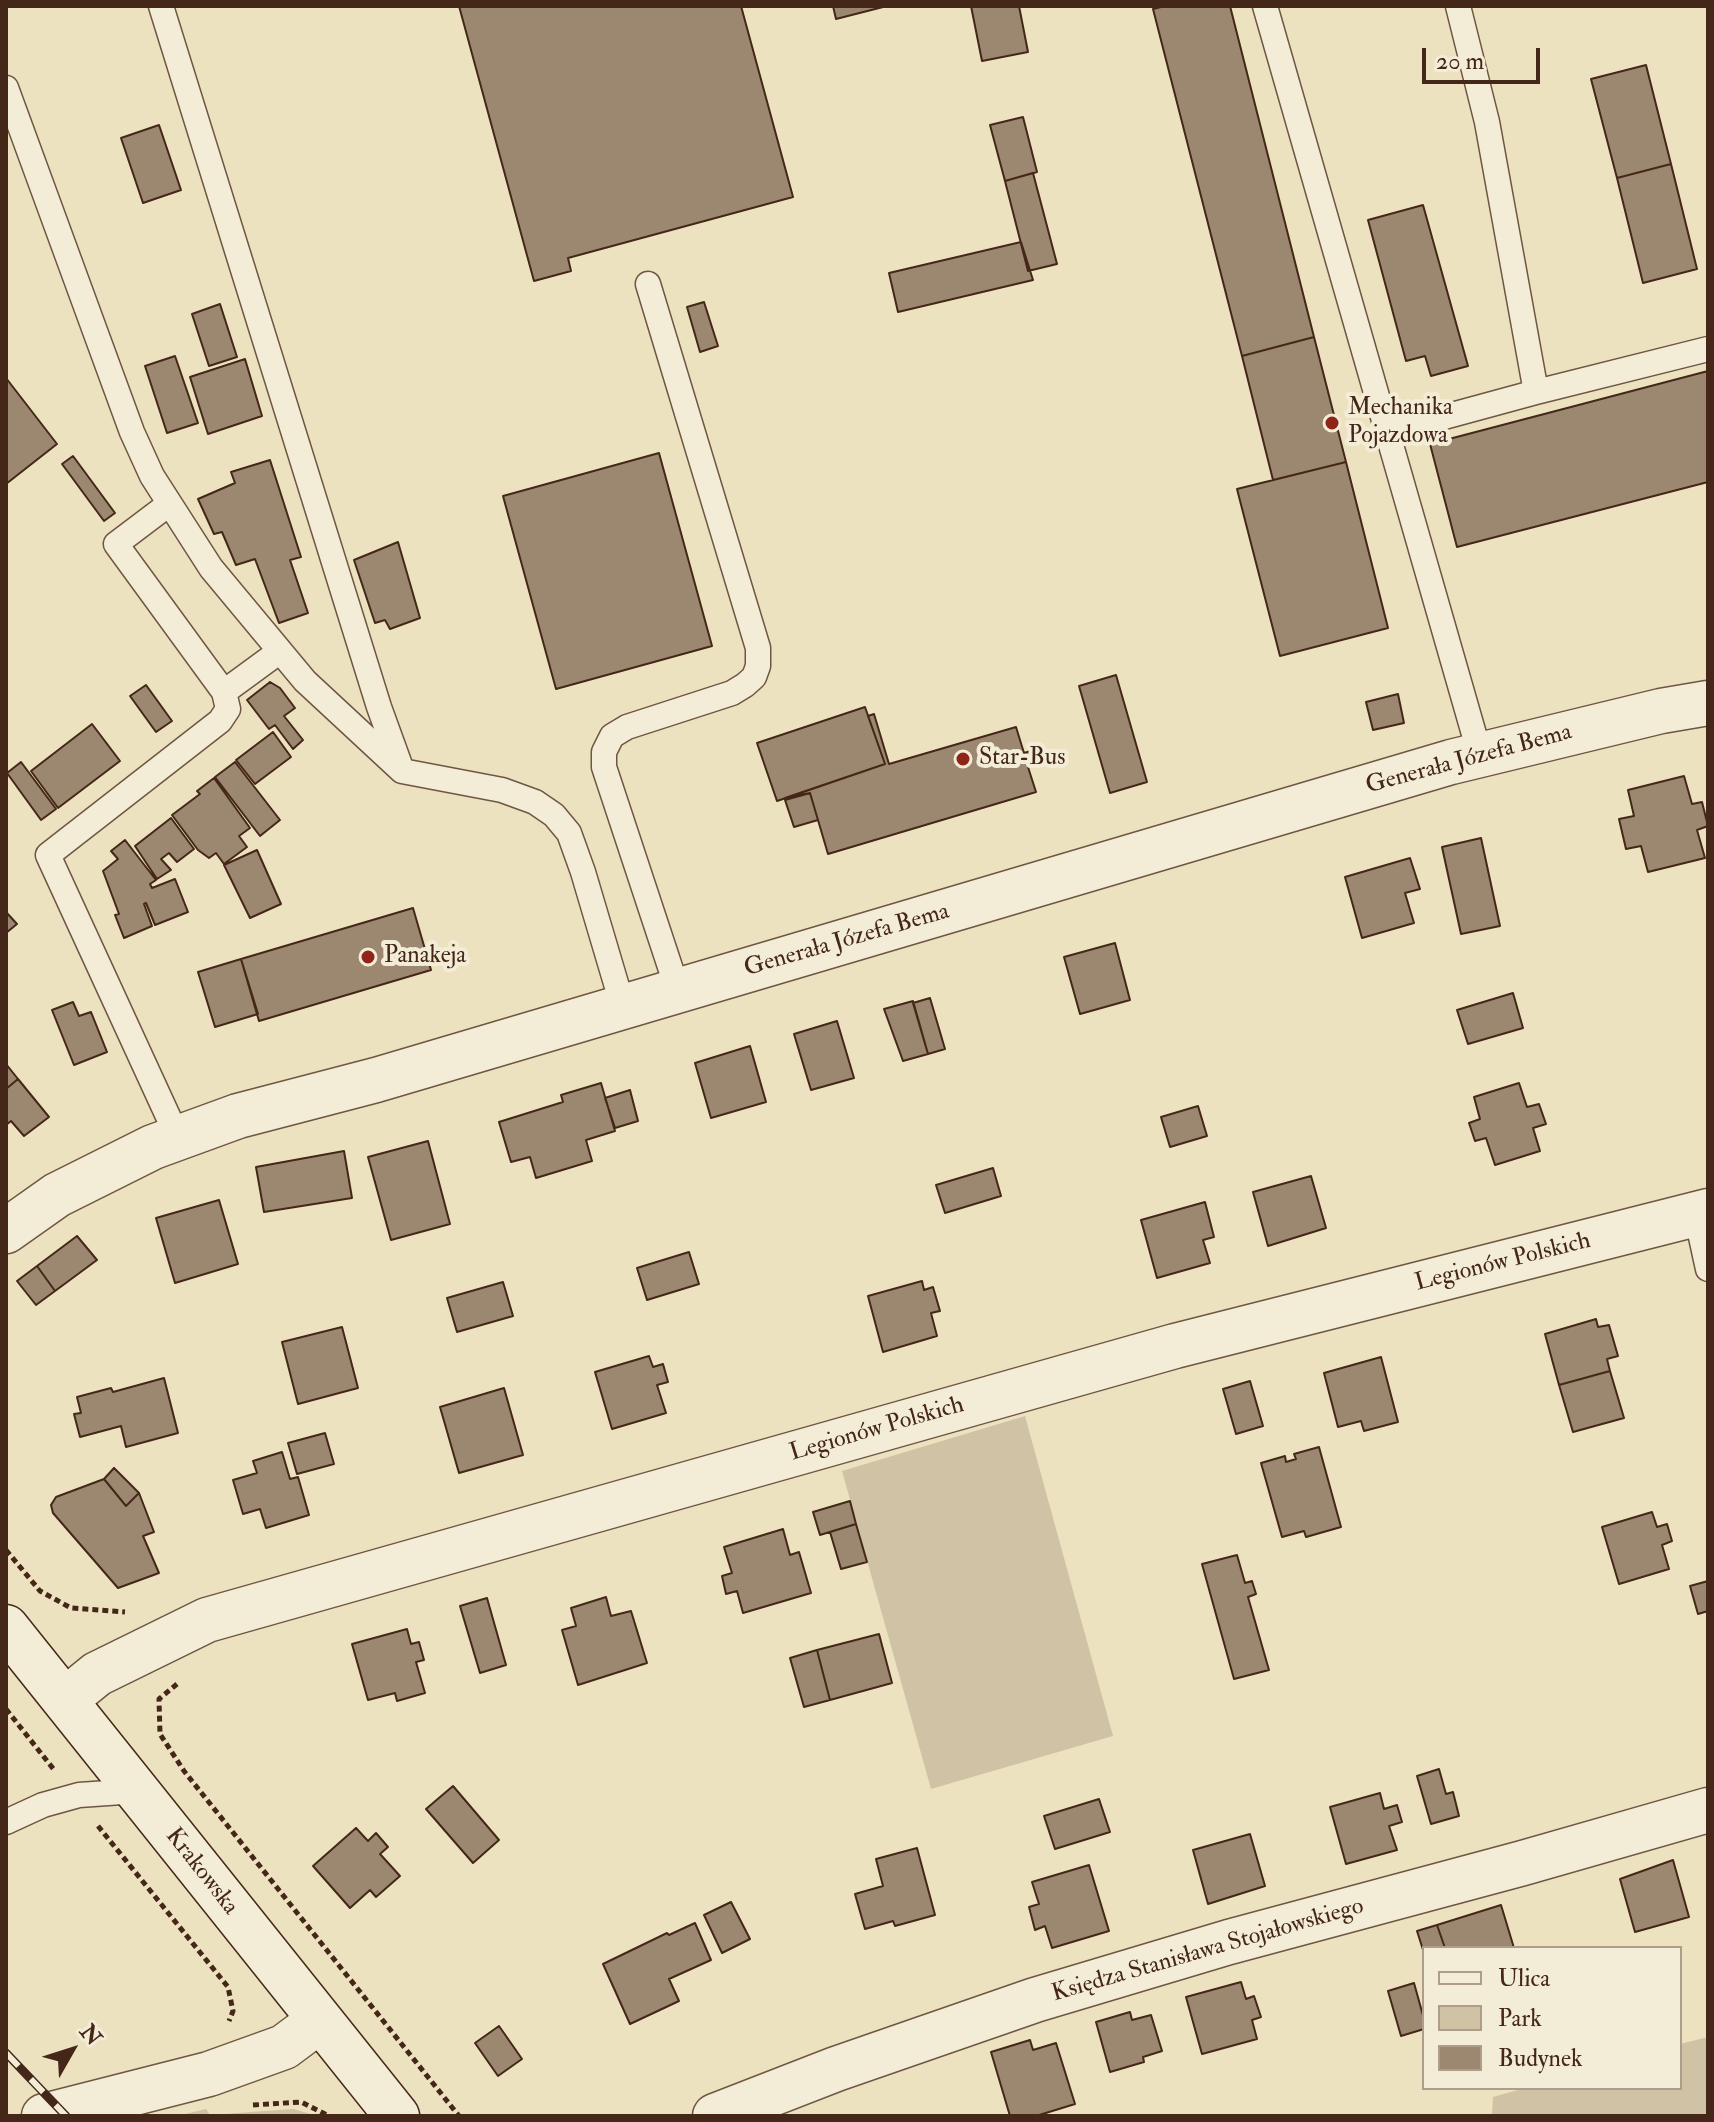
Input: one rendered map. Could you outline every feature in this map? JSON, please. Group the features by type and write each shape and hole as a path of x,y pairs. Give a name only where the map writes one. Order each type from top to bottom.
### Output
{"street":[{"name":"Generała Józefa Bema","path":"6,1231 57,1195 153,1147 238,1116 376,1080 1480,755 1661,711 1708,703"},
{"name":"Legionów Polskich","path":"65,1700 97,1674 207,1620 1175,1346 1702,1213"},
{"name":"Krakowska","path":"13,1650 65,1700 397,2116"},
{"name":"Księdza Stanisława Stojałowskiego","path":"715,2116 836,2069 1035,2000 1229,1942 1708,1810"},
{"path":"44,2116 209,2074 284,2047 319,2021"}],"lane":[{"path":"161,6 379,707 402,771"},
{"path":"1265,6 1480,755"},
{"path":"1458,6 1487,122 1536,392"},
{"path":"6,88 132,432 152,476 211,568 305,681 402,771 502,790 535,802 554,815 569,833 623,1007"},
{"path":"648,284 758,648 758,666 754,677 745,685 732,693 627,727 612,736 604,752 604,767 678,991"},
{"path":"1389,432 1708,349"},
{"path":"169,504 116,544 224,692 228,709 220,721 48,855 178,1138"},
{"path":"224,692 280,651"},
{"path":"1702,1213 1708,1269"},
{"path":"6,1822 43,1805 74,1797 137,1791"}],"path":[{"path":"6,1550 40,1591 71,1608 96,1612 135,1611"},
{"path":"188,1675 159,1699 160,1734 184,1771 459,2116"},
{"path":"6,1709 228,1987 233,2011 227,2027"},
{"path":"239,2106 301,2102 329,2116"}],"green space":[{"path":"1025,1416 1113,1736 931,1789 842,1471"},
{"path":"1708,2037 1708,2116 1492,2116 1493,2097 1518,2090 1682,2090 1682,2044"},
{"path":"206,2109 210,2115 293,2109 318,2116 177,2116"}],"building":[{"path":"459,6 741,6 793,197 568,258 571,271 534,281"},
{"path":"833,6 887,6 836,19"},
{"path":"971,6 1019,6 1028,52 982,61"},
{"path":"1165,6 1230,6 1314,337 1242,356 1153,9"},
{"path":"1646,65 1671,164 1617,178 1591,79"},
{"path":"1023,117 1037,172 1005,181 990,125"},
{"path":"159,125 181,190 143,203 121,138"},
{"path":"1671,164 1697,269 1643,283 1617,178"},
{"path":"1033,173 1057,264 1028,271 1005,181"},
{"path":"1423,205 1468,366 1431,376 1425,356 1406,361 1368,220"},
{"path":"1021,242 1033,280 898,312 889,273"},
{"path":"704,302 718,346 700,352 687,307"},
{"path":"220,304 237,357 209,366 192,314"},
{"path":"1314,337 1346,462 1273,480 1242,356"},
{"path":"175,356 198,423 167,433 145,366"},
{"path":"245,359 262,416 208,434 190,377"},
{"path":"1708,371 1708,482 1457,547 1430,444"},
{"path":"6,378 57,444 6,484"},
{"path":"659,453 712,646 556,689 503,496"},
{"path":"73,456 115,513 104,521 62,464"},
{"path":"270,460 301,557 290,560 308,613 279,623 255,559 236,565 222,532 214,534 198,499 235,483 231,472"},
{"path":"1346,462 1388,628 1280,656 1237,489"},
{"path":"398,542 420,618 390,629 385,620 375,623 354,560"},
{"path":"1116,675 1147,782 1110,793 1079,686"},
{"path":"270,682 280,688 295,708 284,716 303,740 293,749 275,725 269,729 247,700"},
{"path":"146,685 172,721 156,732 130,696"},
{"path":"1398,694 1404,723 1373,730 1366,702"},
{"path":"865,707 885,764 777,801 757,743"},
{"path":"874,714 889,764 1016,727 1024,753 1034,750 1038,764 1028,767 1036,792 828,854 810,793 785,798 885,764 868,716"},
{"path":"92,724 120,761 58,808 31,771"},
{"path":"273,732 291,757 255,784 236,760"},
{"path":"21,762 56,809 41,820 7,773"},
{"path":"235,762 280,820 260,836 215,777"},
{"path":"1684,776 1692,804 1702,802 1708,826 1697,830 1705,858 1648,872 1641,846 1626,849 1619,819 1634,816 1628,790"},
{"path":"214,778 250,828 239,836 247,847 224,864 216,853 209,858 198,850 172,815 200,794 197,791"},
{"path":"810,793 818,820 794,827 785,800"},
{"path":"171,818 194,849 177,862 169,853 161,859 171,870 157,879 135,846"},
{"path":"1481,838 1500,926 1461,934 1442,847"},
{"path":"125,840 156,880 150,884 152,888 175,879 188,912 155,925 146,903 152,926 124,938 115,915 119,914 103,871 118,859 111,851"},
{"path":"257,850 281,904 250,918 224,865"},
{"path":"1410,858 1420,889 1405,893 1414,923 1362,938 1345,877"},
{"path":"413,908 431,970 259,1021 241,959"},
{"path":"6,912 17,924 6,933"},
{"path":"1115,943 1130,1000 1080,1014 1064,957"},
{"path":"241,959 258,1014 215,1027 198,972"},
{"path":"1513,993 1523,1028 1468,1044 1457,1010"},
{"path":"930,998 945,1049 928,1054 913,1003"},
{"path":"913,1001 928,1054 903,1061 884,1009"},
{"path":"73,1002 79,1016 91,1012 107,1052 74,1065 52,1010"},
{"path":"837,1021 854,1078 811,1090 794,1034"},
{"path":"750,1046 766,1102 711,1118 695,1063"},
{"path":"6,1064 18,1079 6,1089"},
{"path":"18,1079 49,1117 24,1136 11,1121 6,1125 6,1089"},
{"path":"601,1083 615,1131 586,1140 592,1161 536,1178 530,1157 511,1162 499,1122 563,1102 561,1095"},
{"path":"1519,1083 1527,1107 1539,1104 1546,1124 1533,1128 1540,1151 1495,1165 1486,1138 1475,1141 1469,1123 1480,1119 1474,1097"},
{"path":"630,1090 638,1121 615,1128 605,1098"},
{"path":"1198,1106 1207,1136 1170,1147 1161,1117"},
{"path":"428,1141 450,1224 391,1240 368,1157"},
{"path":"344,1151 352,1198 264,1212 256,1167"},
{"path":"993,1168 1001,1196 945,1213 936,1185"},
{"path":"1311,1176 1326,1228 1268,1246 1253,1192"},
{"path":"219,1200 238,1264 175,1283 156,1218"},
{"path":"1205,1202 1214,1237 1203,1240 1210,1263 1157,1278 1141,1220"},
{"path":"77,1236 97,1260 55,1291 37,1266"},
{"path":"689,1252 699,1284 647,1300 637,1268"},
{"path":"37,1266 55,1291 36,1305 17,1281"},
{"path":"922,1281 924,1290 933,1287 940,1311 931,1313 937,1336 883,1352 868,1296"},
{"path":"503,1282 513,1316 457,1332 447,1298"},
{"path":"1596,1319 1598,1327 1609,1325 1618,1356 1607,1359 1610,1371 1559,1385 1545,1334"},
{"path":"342,1327 358,1388 298,1404 282,1342"},
{"path":"649,1356 653,1367 663,1364 668,1382 657,1385 666,1413 612,1429 595,1372"},
{"path":"1381,1357 1398,1422 1364,1431 1361,1421 1338,1427 1324,1373"},
{"path":"1610,1371 1624,1418 1573,1432 1559,1385"},
{"path":"164,1378 178,1433 126,1447 121,1426 80,1437 74,1414 81,1413 77,1397 111,1388 113,1392"},
{"path":"1250,1381 1263,1426 1236,1434 1223,1389"},
{"path":"504,1388 523,1455 459,1473 440,1407"},
{"path":"325,1433 334,1464 297,1474 288,1443"},
{"path":"1319,1447 1341,1527 1306,1537 1304,1531 1282,1537 1261,1463 1285,1456 1286,1462 1296,1459 1294,1454"},
{"path":"282,1452 290,1479 298,1477 309,1515 266,1528 260,1509 243,1514 233,1480 257,1473 253,1461"},
{"path":"114,1468 139,1493 126,1506 104,1479"},
{"path":"104,1479 126,1506 139,1493 154,1532 143,1536 159,1573 118,1588 53,1513 51,1505 56,1497"},
{"path":"850,1501 856,1524 820,1535 813,1512"},
{"path":"1652,1512 1657,1527 1667,1524 1672,1541 1662,1545 1669,1569 1619,1584 1602,1527"},
{"path":"856,1524 867,1562 841,1569 830,1532"},
{"path":"783,1529 790,1555 799,1552 811,1593 743,1613 737,1591 726,1594 722,1576 732,1573 724,1547"},
{"path":"1237,1555 1245,1583 1252,1581 1256,1594 1248,1597 1269,1670 1234,1679 1202,1564"},
{"path":"1708,1581 1708,1611 1698,1614 1690,1586"},
{"path":"606,1597 611,1616 631,1611 647,1663 578,1685 562,1630 576,1626 571,1608"},
{"path":"487,1598 506,1665 480,1673 460,1606"},
{"path":"407,1629 411,1644 419,1642 424,1660 416,1662 425,1693 397,1701 395,1693 368,1700 352,1644"},
{"path":"879,1634 892,1683 830,1700 817,1650"},
{"path":"817,1650 830,1700 804,1707 790,1658"},
{"path":"1439,1769 1446,1794 1453,1792 1459,1816 1431,1824 1417,1776"},
{"path":"453,1786 499,1840 473,1863 426,1809"},
{"path":"1380,1793 1384,1809 1397,1805 1402,1822 1389,1826 1397,1850 1346,1864 1330,1807"},
{"path":"1099,1799 1110,1832 1055,1849 1044,1816"},
{"path":"356,1828 368,1841 376,1833 388,1847 380,1854 400,1876 376,1897 370,1890 350,1908 313,1866"},
{"path":"1250,1834 1265,1886 1208,1904 1193,1850"},
{"path":"917,1848 935,1915 895,1926 893,1921 865,1929 855,1894 883,1886 876,1859"},
{"path":"1673,1860 1689,1917 1635,1932 1620,1879"},
{"path":"1089,1865 1109,1931 1052,1948 1045,1926 1035,1930 1029,1907 1039,1904 1032,1882"},
{"path":"731,1902 750,1939 722,1953 704,1915"},
{"path":"1501,1905 1513,1946 1444,1946 1437,1925"},
{"path":"695,1923 711,1960 669,1979 679,2001 630,2024 603,1964"},
{"path":"1437,1925 1444,1946 1422,1947 1417,1931"},
{"path":"1241,1982 1246,1999 1254,1996 1261,2017 1252,2020 1257,2039 1202,2054 1186,1997"},
{"path":"1414,1983 1422,2012 1422,2030 1401,2036 1388,1991"},
{"path":"1130,2012 1132,2020 1151,2015 1162,2051 1143,2057 1144,2062 1110,2072 1096,2022"},
{"path":"499,2026 522,2059 498,2076 475,2043"},
{"path":"1030,2040 1033,2050 1056,2043 1075,2104 1036,2116 1010,2116 991,2052"}],"railway":[{"path":"6,2053 66,2116"}],"place":[{"name":"Mechanika Pojazdowa","path":"1332,423"},
{"name":"Star-Bus","path":"963,759"},
{"name":"Panakeja","path":"368,957"}]}
